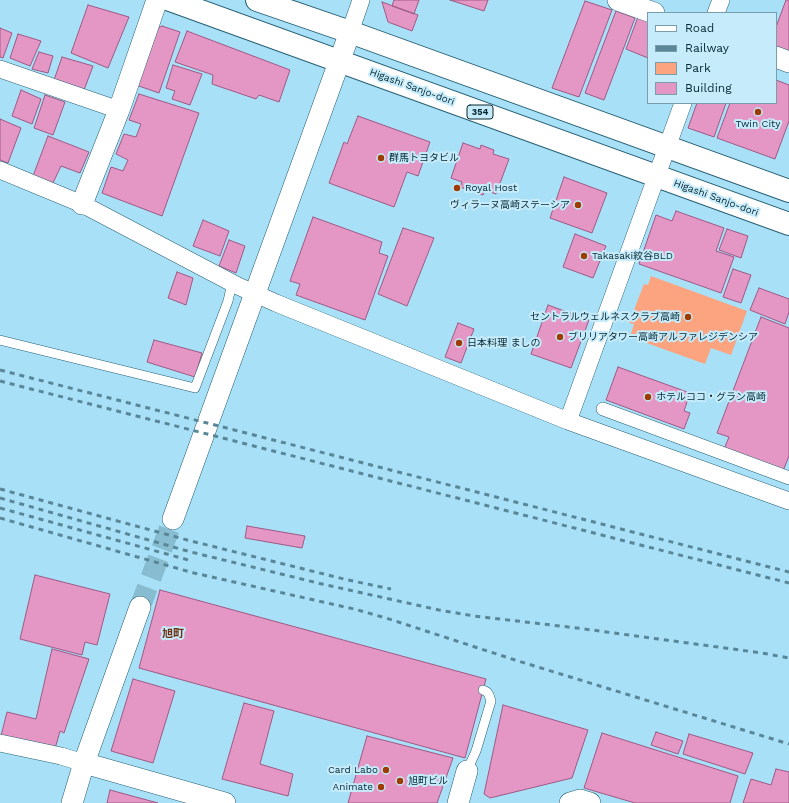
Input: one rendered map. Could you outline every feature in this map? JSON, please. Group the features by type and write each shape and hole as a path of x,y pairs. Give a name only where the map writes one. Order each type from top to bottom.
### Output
{"highway":[{"name":"Higashi Sanjo-dori","path":"170,0 789,224"},
{"path":"257,0 350,32 789,191"}],"street":[{"path":"82,204 119,110 157,0"},
{"path":"173,519 361,0"},
{"path":"618,0 651,12"},
{"path":"716,12 721,0"},
{"path":"777,57 789,62"},
{"path":"0,69 119,110"},
{"path":"568,422 683,104"},
{"path":"0,170 82,204 255,294 568,422 789,501"},
{"path":"603,409 789,478"},
{"path":"72,803 84,763 140,607"},
{"path":"0,742 61,756 193,799 225,803"},
{"path":"458,803 467,771"},
{"path":"570,803 580,800 590,803"}],"lane":[{"path":"0,340 195,388 228,301 232,283"},
{"path":"467,771 476,752 491,701 487,692 483,690"}],"green space":[{"name":"セントラルウェルネスクラブ高崎","path":"651,276 747,311 731,355 711,348 705,364 630,337 634,324 629,323 644,284 648,285"}],"building":[{"path":"394,0 419,0 414,14 392,6"},
{"path":"450,0 488,0 484,11"},
{"path":"786,0 789,0 789,51 777,46 777,24"},
{"path":"585,1 612,10 579,97 552,88"},
{"path":"382,2 418,15 412,31 388,22"},
{"path":"88,5 129,17 108,68 71,53"},
{"path":"616,11 635,18 604,100 585,93"},
{"path":"638,17 647,21 647,58 626,49"},
{"path":"162,26 180,32 159,93 136,85 156,29"},
{"path":"0,28 12,33 3,58 0,57"},
{"path":"187,31 290,70 279,102 259,95 256,99 212,84 213,75 175,62"},
{"path":"18,34 41,41 30,66 10,58"},
{"path":"39,52 53,56 48,73 32,69"},
{"path":"62,57 93,66 84,90 54,80"},
{"path":"173,65 202,74 190,105 172,99 175,91 166,88"},
{"name":"Twin City","path":"777,80 789,85 789,121 775,159 717,138 730,104 777,104"},
{"path":"21,90 41,99 32,124 12,116"},
{"path":"139,94 199,113 162,216 102,193 111,167 123,171 128,160 116,154 124,134 136,137 141,124 129,120"},
{"path":"45,95 65,102 53,135 34,128"},
{"path":"697,104 726,104 714,137 688,128"},
{"name":"群馬トヨタビル","path":"358,116 430,142 418,176 407,172 394,207 329,183 344,142 347,144"},
{"path":"0,119 21,128 8,163 0,160"},
{"path":"48,136 89,152 80,173 61,166 53,183 33,176"},
{"path":"463,143 480,149 481,145 494,150 493,154 509,159 496,194 485,190 483,195 460,187 462,182 451,178"},
{"name":"ヴィラーヌ高崎ステーシア","path":"564,177 607,193 592,233 550,218"},
{"path":"676,211 724,228 716,251 734,257 721,293 639,264 656,215 672,221"},
{"path":"313,217 382,242 379,253 388,256 365,320 296,295 300,284 290,281"},
{"path":"203,220 229,231 220,256 193,246"},
{"path":"403,228 434,238 407,306 378,294"},
{"path":"727,229 748,236 741,258 719,250"},
{"name":"Takasaki紋谷BLD","path":"575,234 606,246 593,278 563,267"},
{"path":"229,240 245,246 236,273 219,266"},
{"path":"733,269 751,275 741,303 723,297"},
{"path":"177,272 193,278 186,305 168,298"},
{"path":"759,288 789,299 789,312 785,324 750,310"},
{"name":"ブリリアタワー高崎アルファレジデンシア","path":"548,305 589,320 571,368 531,354"},
{"path":"761,317 789,328 789,456 783,471 724,449 729,437 717,433"},
{"name":"日本料理 ましの","path":"458,323 474,329 461,363 445,357"},
{"path":"154,340 202,353 195,377 147,362"},
{"name":"ホテルココ・グラン高崎","path":"618,367 690,393 684,411 690,413 684,429 606,400"},
{"path":"247,526 305,536 302,548 245,538"},
{"path":"35,575 110,594 97,645 85,642 82,655 20,639"},
{"path":"160,590 486,679 465,758 139,668"},
{"path":"52,649 89,659 64,733 60,731 55,749 1,736 7,712 36,719"},
{"path":"133,679 175,691 153,763 111,751"},
{"path":"244,703 274,711 260,764 293,774 288,796 222,779"},
{"path":"503,705 588,730 572,778 490,798 484,794"},
{"path":"656,732 683,741 678,754 651,745"},
{"path":"602,733 738,776 730,803 635,803 584,788"},
{"path":"689,734 753,753 745,774 683,754"},
{"name":"旭町ビル","path":"367,736 453,758 437,803 348,803"},
{"path":"776,769 789,772 789,803 743,803 751,779 771,785"},
{"path":"110,790 158,803 107,803"}],"tunnel":[{"path":"140,607 173,519"}],"railway":[{"path":"0,370 789,572"},
{"path":"0,381 789,583"},
{"path":"0,489 191,541 348,580 391,589"},
{"path":"0,498 191,552 322,584 439,610 474,616 577,628 762,653 789,658"},
{"path":"0,508 192,561"},
{"path":"0,518 194,573 354,609 386,618 515,660 789,744"}],"place":[{"name":"Twin City","path":"758,112"},
{"name":"群馬トヨタビル","path":"381,158"},
{"name":"Royal Host","path":"457,188"},
{"name":"ヴィラーヌ高崎ステーシア","path":"578,205"},
{"name":"Takasaki紋谷BLD","path":"584,256"},
{"name":"セントラルウェルネスクラブ高崎","path":"688,317"},
{"name":"ブリリアタワー高崎アルファレジデンシア","path":"560,337"},
{"name":"日本料理 ましの","path":"459,343"},
{"name":"ホテルココ・グラン高崎","path":"648,397"},
{"name":"Card Labo","path":"386,770"},
{"name":"旭町ビル","path":"400,781"},
{"name":"Animate","path":"381,787"}],"district":[{"name":"旭町","path":"173,634"}]}
